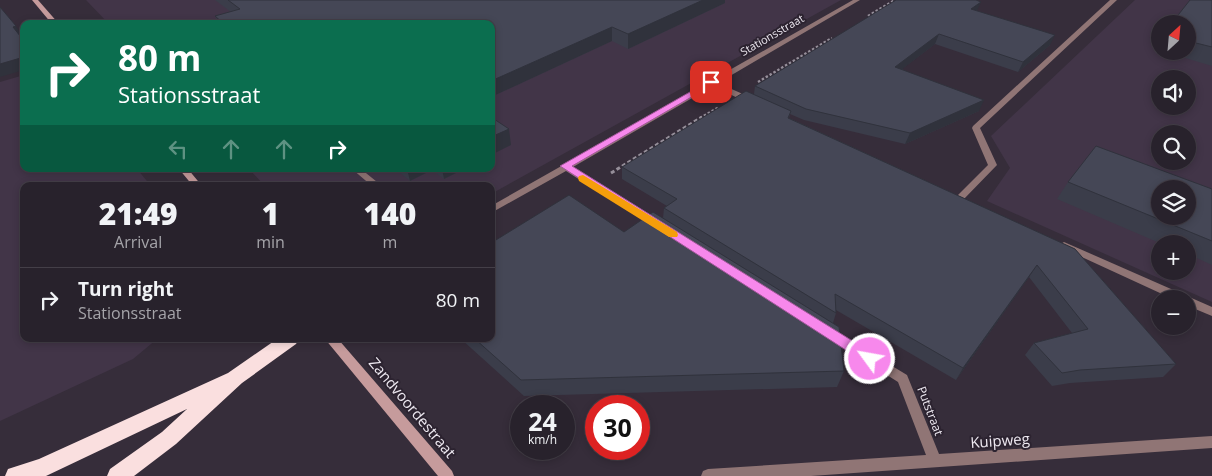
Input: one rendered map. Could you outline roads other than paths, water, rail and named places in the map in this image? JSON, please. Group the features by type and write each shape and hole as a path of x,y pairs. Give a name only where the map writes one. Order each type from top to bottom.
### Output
{"highway":[{"path":"117,476 169,438 235,378 286,342"},
{"path":"15,476 42,468 235,378"}],"main road":[{"path":"35,0 52,20"},
{"path":"186,172 194,182"},
{"name":"Zandvoordestraat","path":"335,342 448,476"}],"street":[{"name":"Stationsstraat","path":"495,208 711,82 857,0"},
{"path":"960,198 993,166 976,128 1114,0"},
{"path":"711,82 756,103"},
{"path":"565,166 668,232"},
{"path":"360,172 372,182"},
{"path":"1058,242 1164,290"},
{"path":"1196,304 1212,312"},
{"name":"Putstraat","path":"819,327 903,379 935,462"},
{"name":"Kuipweg","path":"708,476 761,475 1212,442"}]}
